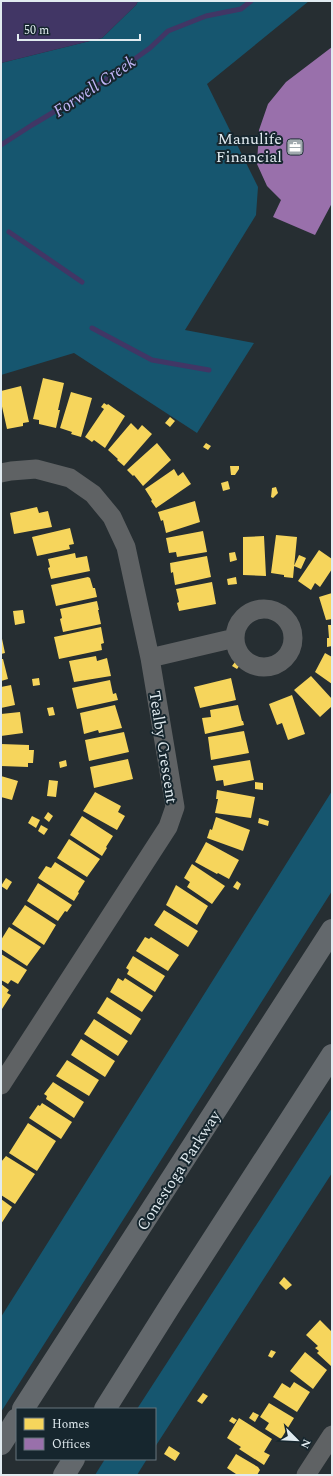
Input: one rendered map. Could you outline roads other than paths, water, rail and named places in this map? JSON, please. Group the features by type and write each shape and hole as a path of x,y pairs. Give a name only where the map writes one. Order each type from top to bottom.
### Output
{"highway":[{"name":"Conestoga Parkway","path":"24,1408 332,930"},
{"path":"106,1408 332,1055"},
{"path":"1,1444 16,1421"},
{"path":"64,1475 73,1460"}],"street":[{"name":"Tealby Crescent","path":"1,473 36,469 70,478 92,494 112,517 126,547 150,658 175,808 168,827 1,1084"},
{"path":"150,658 235,638"},
{"path":"306,1475 332,1435"}],"waterway":[{"name":"Forwell Creek","path":"1,145 94,88 150,48 168,31 206,16 241,9 251,1"},
{"path":"9,232 82,282"},
{"path":"92,328 152,360 209,370"}],"place":[{"name":"Manulife Financial","path":"295,147"}]}
